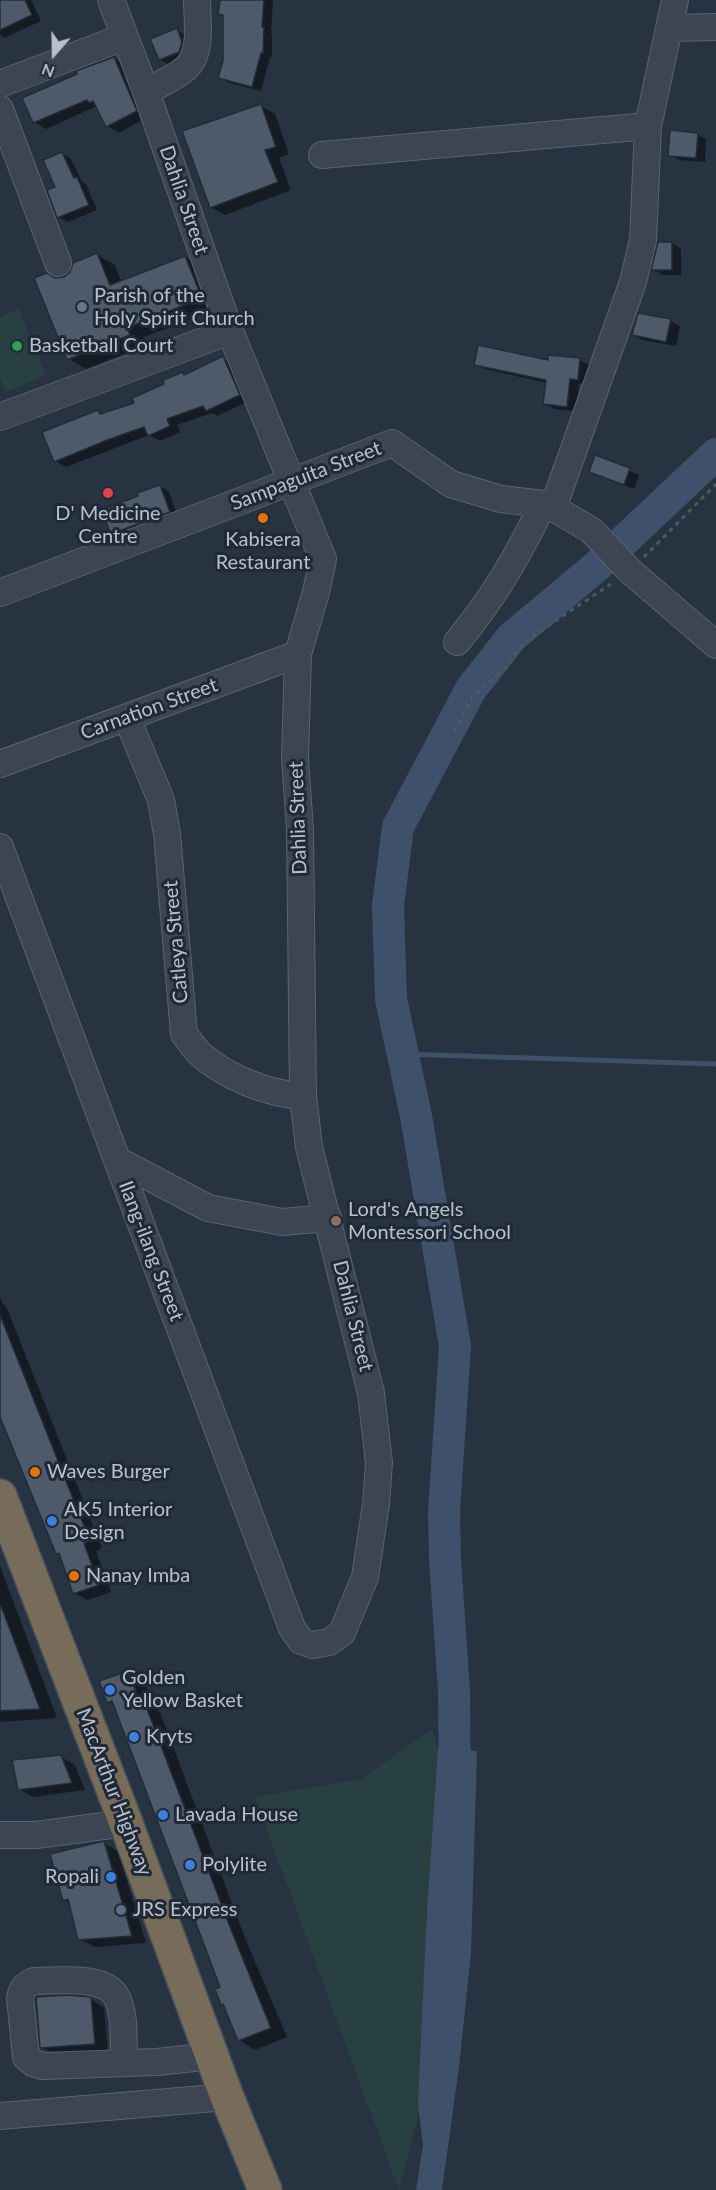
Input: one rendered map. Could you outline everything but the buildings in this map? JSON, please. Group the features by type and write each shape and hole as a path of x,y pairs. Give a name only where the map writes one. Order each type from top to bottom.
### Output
{"highway":[{"name":"MacArthur Highway","path":"0,1496 126,1823 227,2097 265,2190"}],"street":[{"name":"Dahlia Street","path":"111,0 146,92 230,331 323,559 298,654 296,759 300,829 303,1096 309,1146 371,1393 379,1463 376,1504 365,1577 353,1611 342,1634 328,1642 313,1646"},
{"path":"146,92 188,67 195,56 197,0"},
{"path":"457,642 506,576 548,506 635,271 643,240 648,126 671,28 675,0"},
{"path":"671,28 716,27"},
{"path":"0,84 124,37"},
{"path":"0,109 58,262"},
{"path":"322,155 648,126"},
{"path":"0,417 230,331"},
{"name":"Sampaguita Street","path":"0,593 392,443 452,484 501,499 548,506 591,530 628,569 716,645"},
{"name":"Carnation Street","path":"0,764 298,654"},
{"name":"Catleya Street","path":"127,718 161,800 167,834 184,1034 197,1051 213,1065 241,1080 287,1095 303,1096"},
{"name":"Ilang-ilang Street","path":"0,847 292,1628 301,1641 313,1646"},
{"path":"117,1160 208,1208 282,1222 328,1218"},
{"path":"0,1835 36,1834 126,1823"},
{"path":"123,2063 122,2014 117,1997 110,1989 88,1980 34,1981 21,1990 26,2057 33,2063 43,2066 157,2062 212,2056"},
{"path":"0,2116 227,2097"}],"path":[{"path":"454,732 472,698 507,667 524,642 628,569 716,483"}],"green space":[{"name":"Basketball Court","path":"19,309 46,375 6,392 0,378 0,317"},
{"path":"432,1729 438,1748 427,1909 419,2112 399,2190 255,1797 361,1779"}],"water":[{"path":"438,1748 477,1751 471,1953 459,2067 442,2190 416,2190 423,2145 418,2104 427,1909"}],"waterway":[{"path":"455,1792 454,1691 444,1511 455,1346 416,1116 391,999 388,905 398,827 471,689 512,637 597,566 716,454"},
{"path":"402,1054 716,1064"}],"place":[{"name":"Parish of the Holy Spirit Church","path":"82,307"},
{"name":"Basketball Court","path":"17,346"},
{"name":"D' Medicine Centre","path":"108,493"},
{"name":"Kabisera Restaurant","path":"263,518"},
{"name":"Lord's Angels Montessori School","path":"336,1221"},
{"name":"Waves Burger","path":"35,1472"},
{"name":"AK5 Interior Design","path":"52,1521"},
{"name":"Nanay Imba","path":"74,1576"},
{"name":"Golden Yellow Basket","path":"110,1690"},
{"name":"Kryts","path":"134,1737"},
{"name":"Lavada House","path":"163,1815"},
{"name":"Polylite","path":"190,1865"},
{"name":"Ropali","path":"111,1877"},
{"name":"JRS Express","path":"121,1910"}]}
